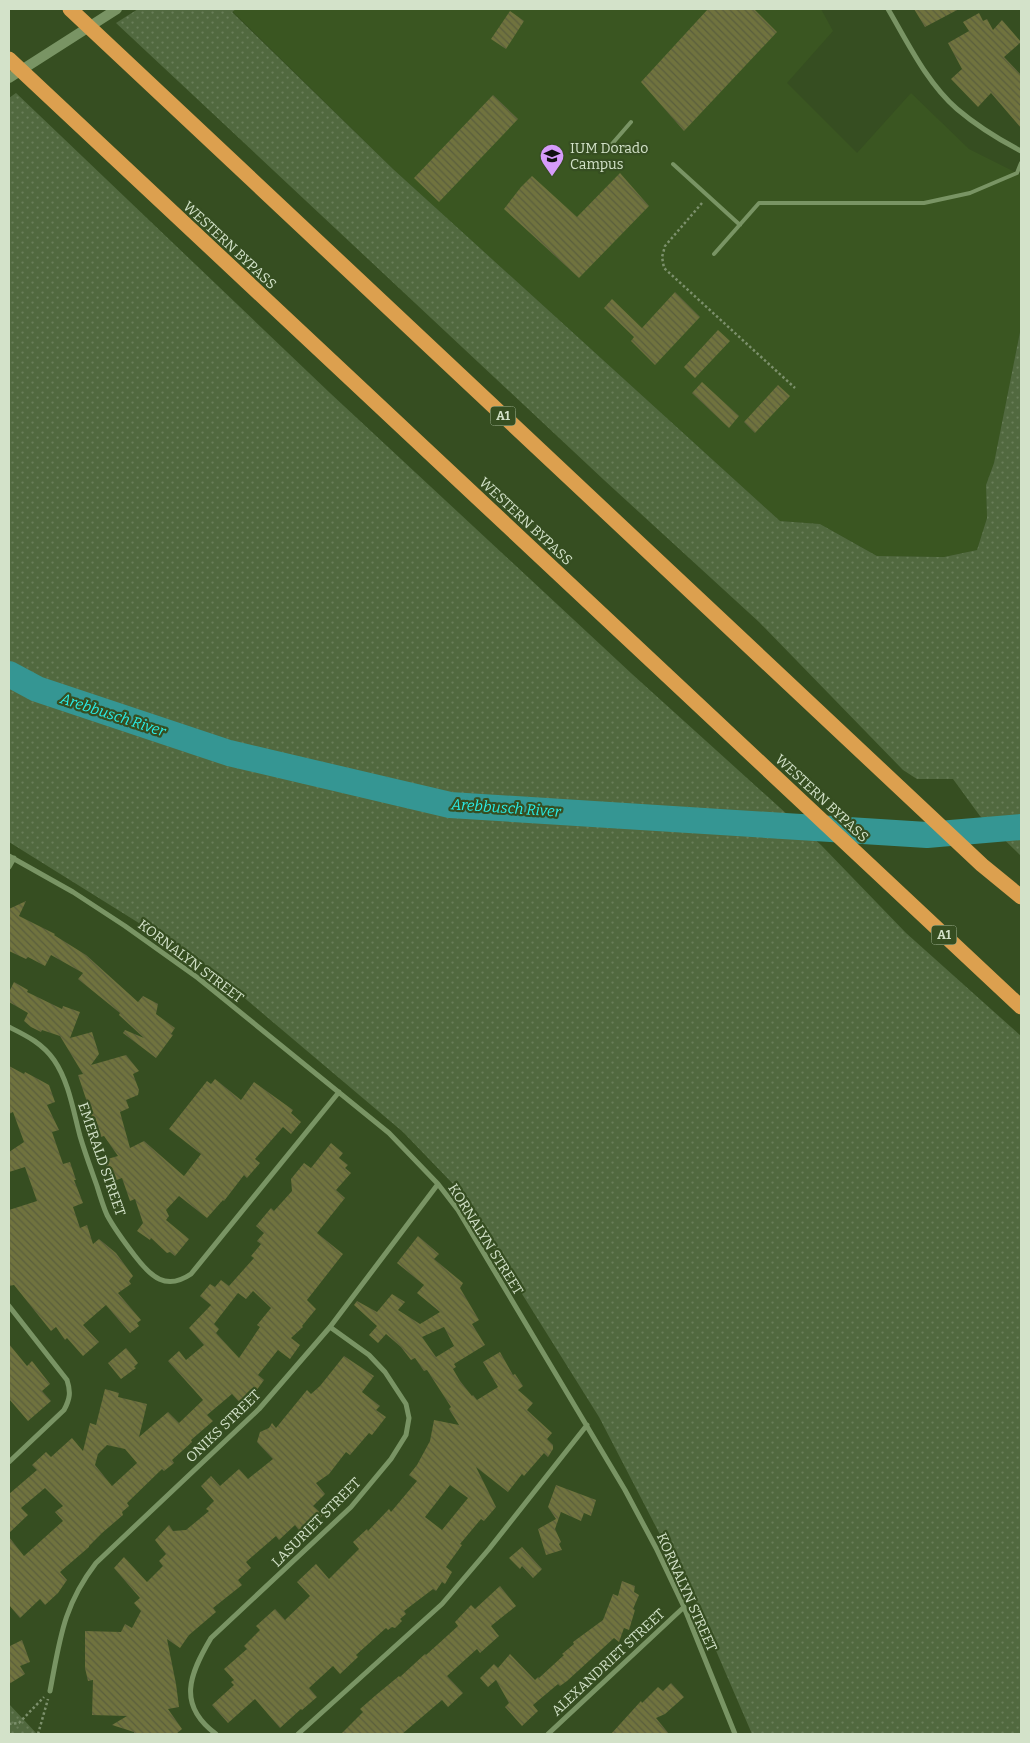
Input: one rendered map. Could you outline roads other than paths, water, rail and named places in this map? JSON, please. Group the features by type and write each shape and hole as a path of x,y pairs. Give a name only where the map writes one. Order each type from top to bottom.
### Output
{"highway":[{"name":"A1","path":"70,9 884,774 982,865 1021,897"},
{"name":"WESTERN BYPASS","path":"9,59 1021,1007"}],"main road":[{"path":"9,78 117,9"}],"street":[{"path":"888,9 931,79 956,109 994,137 1021,151"},
{"path":"9,867 11,857"},
{"name":"KORNALYN STREET","path":"11,857 73,892 198,978 389,1133 438,1184 458,1210 630,1498 684,1607 735,1734"},
{"name":"EMERALD STREET","path":"9,1027 35,1039 54,1061 64,1079 106,1213 141,1264 161,1280 172,1283 181,1281 192,1274 339,1092"},
{"name":"ONIKS STREET","path":"50,1691 62,1626 82,1581 96,1563 259,1408 330,1326 438,1184"},
{"path":"9,1306 67,1380 70,1390 69,1401 64,1410 9,1462"},
{"name":"LASURIET STREET","path":"216,1734 205,1726 196,1714 190,1697 192,1678 199,1657 211,1638 351,1507 391,1459 406,1435 409,1418 406,1404 386,1372 369,1355 330,1326"},
{"path":"298,1734 442,1604 489,1549 587,1425"},
{"name":"ALEXANDRIET STREET","path":"548,1734 684,1607"}],"lane":[{"path":"605,152 631,122"},
{"path":"714,254 759,203 924,203 970,193 1017,173 1021,163"},
{"path":"673,164 740,225"}],"waterway":[{"name":"Arebbusch River","path":"9,674 37,689 229,753 450,805 927,835 1021,827"}],"place":[{"name":"IUM Dorado Campus","path":"552,177"}]}
